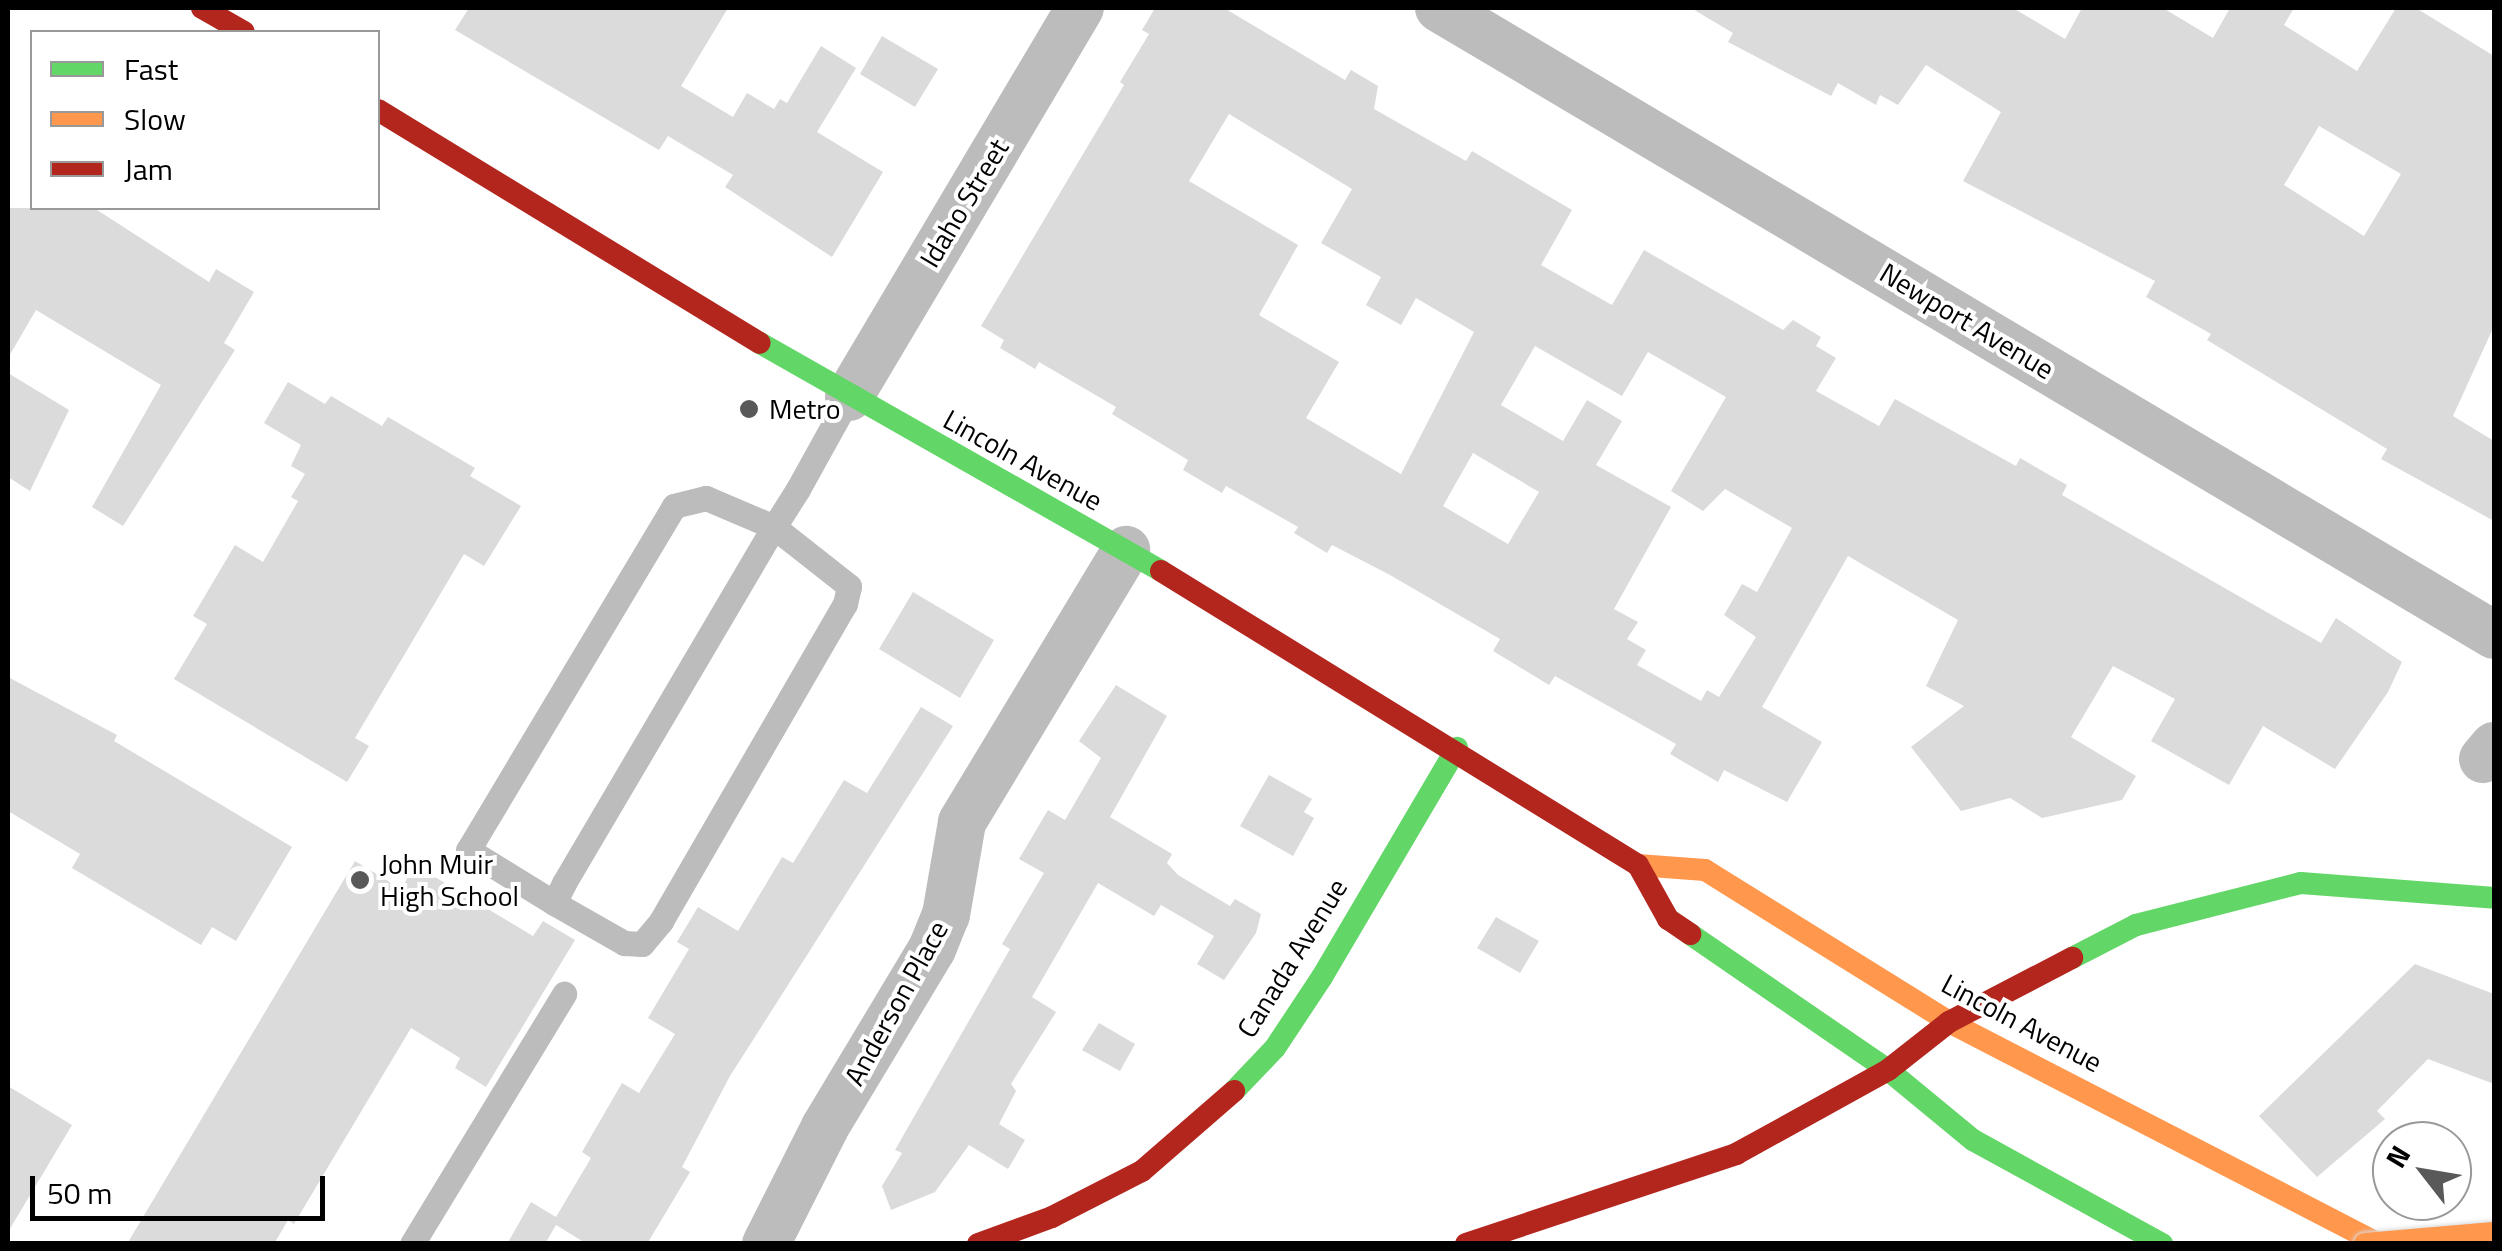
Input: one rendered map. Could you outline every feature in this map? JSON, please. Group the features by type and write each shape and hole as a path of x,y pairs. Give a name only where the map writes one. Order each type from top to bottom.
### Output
{"main road":[{"path":"202,8 240,30"},
{"name":"Lincoln Avenue","path":"380,111 849,398 1126,550 1457,748 1638,865 1668,919 1888,1070 1973,1140 2162,1244"},
{"name":"Canada Avenue","path":"978,1244 1052,1216 1142,1171 1216,1110 1274,1048 1322,978 1457,748"},
{"name":"Lincoln Avenue","path":"1638,865 1705,870 1949,1022 2380,1244"},
{"path":"1466,1244 1736,1154 1888,1070 1949,1022 2086,946 2208,903 2301,883 2494,898"},
{"path":"2365,1244 2494,1233"}],"street":[{"name":"Idaho Street","path":"849,398 1080,8"},
{"name":"Newport Avenue","path":"1440,8 2494,635"},
{"name":"Anderson Place","path":"766,1244 825,1127 932,949 946,914 962,822 1126,550"}],"lane":[{"path":"554,903 849,398"},
{"path":"706,498 774,527 840,576 849,586 846,604 662,921 642,944 624,943 554,903 468,850 674,506 706,498"},
{"path":"412,1244 564,994"}],"building":[{"path":"469,8 728,8 681,86 733,117 747,93 774,109 780,99 787,103 821,46 856,68 817,132 883,172 832,257 725,187 733,175 668,136 659,150 455,30"},
{"path":"1155,8 1224,8 1345,80 1351,70 1378,86 1374,109 1466,161 1472,151 1572,210 1541,265 1612,305 1644,250 1783,330 1793,320 1821,337 1816,346 1836,358 1816,391 1879,426 1895,399 2016,466 2020,458 2067,485 2062,495 2321,643 2336,618 2402,662 2388,692 2335,769 2263,726 2229,785 2151,741 2175,699 2113,666 2071,737 2136,776 2122,800 2042,818 2010,798 1961,811 1911,747 1964,706 1926,686 1958,620 1848,556 1762,707 1822,742 1787,802 1724,770 1718,782 1670,754 1676,744 1555,676 1549,685 1493,651 1500,639 1332,545 1327,553 1294,533 1298,527 1226,486 1222,493 1183,470 1188,460 1112,414 1116,407 1039,362 1035,369 1000,348 1004,340 981,326 1124,85 1120,82 1149,34 1142,30","holes":["1229,114 1352,189 1321,243 1381,277 1366,305 1401,325 1416,298 1474,332 1401,474 1306,418 1339,362 1259,315 1298,245 1189,181","1535,346 1622,396 1648,352 1726,397 1671,491 1703,511 1725,489 1792,528 1757,592 1742,584 1724,615 1756,637 1719,697 1707,690 1701,701 1637,665 1646,650 1627,639 1638,622 1614,609 1671,507 1596,465 1622,421 1587,400 1563,441 1501,405","1473,453 1539,492 1508,544 1443,506"]},
{"path":"1691,8 2013,8 2065,39 2082,8 2163,8 2213,38 2230,8 2294,8 2284,25 2357,71 2396,8 2416,8 2494,56 2494,326 2453,416 2494,441 2494,521 2381,459 2387,449 2207,340 2211,334 2146,297 2155,281 1963,181 2001,112 1926,65 1898,105 1880,95 1876,105 1838,83 1831,96 1728,42 1733,33","holes":["2319,126 2401,174 2364,236 2284,185"]},
{"path":"882,36 938,69 915,107 860,74"},
{"path":"8,208 97,210 209,282 216,269 254,292 224,343 235,350 123,526 92,507 161,385 36,310 8,358"},
{"path":"8,373 69,410 30,491 8,477"},
{"path":"288,382 325,404 331,396 382,426 388,417 475,468 470,476 521,506 484,566 464,554 355,738 369,746 347,782 174,679 207,624 193,616 235,545 263,562 298,501 291,497 305,474 291,466 301,445 264,423"},
{"path":"913,592 994,640 960,698 879,649"},
{"path":"8,677 117,735 114,741 292,847 236,941 212,927 201,945 72,868 80,854 8,811"},
{"path":"1116,685 1167,716 1110,817 1172,854 1167,863 1178,875 1230,906 1235,899 1261,914 1256,933 1224,980 1197,964 1214,936 1161,905 1154,916 1098,883 1032,997 1056,1012 1011,1084 1016,1091 999,1124 1025,1140 1008,1169 969,1145 935,1192 891,1210 882,1186 902,1153 895,1150 1010,949 1002,944 1044,873 1019,859 1048,810 1065,820 1101,758 1079,741"},
{"path":"921,707 953,726 730,1076 682,1167 690,1172 647,1244 587,1244 556,1225 545,1244 507,1244 531,1202 556,1217 591,1158 582,1152 622,1083 639,1093 675,1034 648,1018 689,949 677,942 698,907 738,931 782,857 793,863 844,780 867,793"},
{"path":"1269,775 1312,799 1304,812 1314,818 1293,856 1240,826"},
{"path":"355,861 401,889 415,865 533,936 543,921 575,940 486,1087 455,1068 460,1058 411,1028 294,1224 288,1220 274,1244 127,1244"},
{"path":"1496,917 1539,941 1520,973 1477,948"},
{"path":"2415,964 2494,994 2494,1084 2428,1059 2377,1111 2385,1119 2372,1121 2372,1130 2317,1177 2259,1116"},
{"path":"1099,1023 1135,1044 1120,1071 1082,1050"},
{"path":"8,1086 72,1125 8,1232"}],"traffic: fast":[{"path":"760,343 1161,571"},
{"path":"1234,1091 1275,1048 1322,977 1457,748"},
{"path":"2072,958 2136,925 2301,883 2494,898"},
{"path":"1690,934 1888,1070 1973,1140 2162,1244"}],"traffic: slow":[{"path":"1638,865 1705,870 1949,1022 2380,1244"},
{"path":"2365,1244 2494,1233"}],"traffic: jam":[{"path":"202,8 240,30"},
{"path":"380,111 760,343"},
{"path":"1161,571 1638,865 1668,919 1690,934"},
{"path":"1466,1244 1736,1154 1888,1070 1949,1022 2072,958"},
{"path":"978,1244 1052,1217 1142,1171 1234,1091"}],"place":[{"name":"Metro","path":"749,409"},
{"name":"John Muir High School","path":"360,880"}]}
